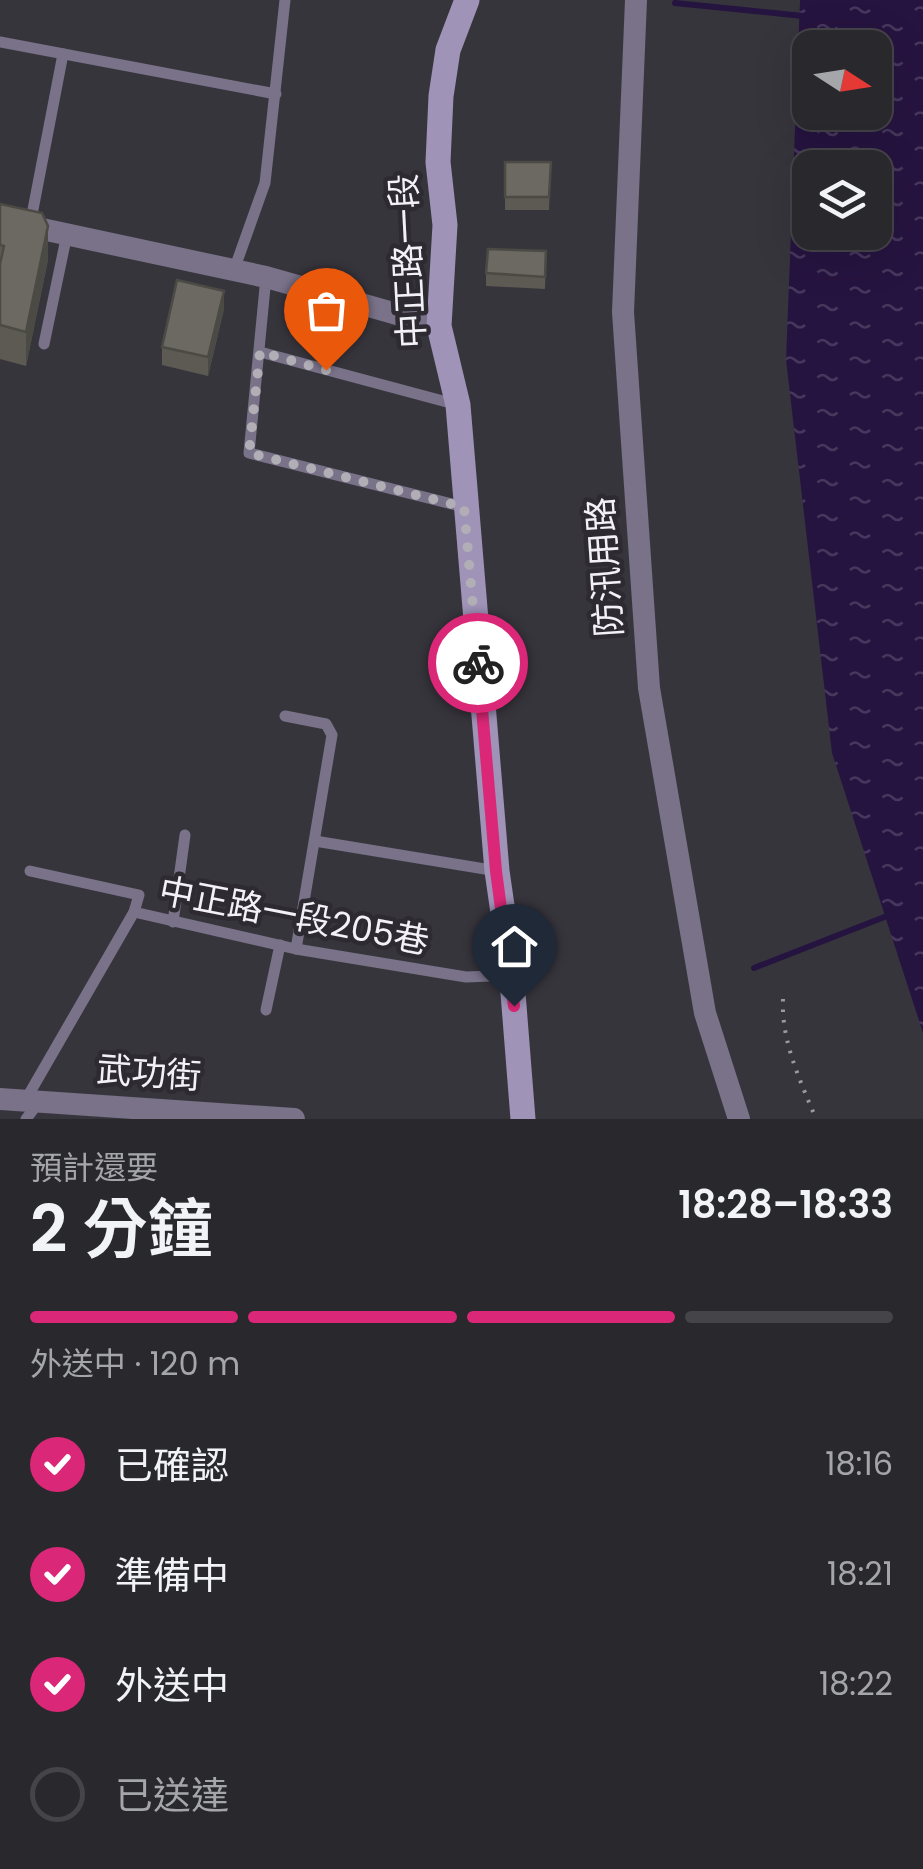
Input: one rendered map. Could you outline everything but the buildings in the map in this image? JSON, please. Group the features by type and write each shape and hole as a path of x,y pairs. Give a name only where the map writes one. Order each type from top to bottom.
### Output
{"street":[{"name":"中正路一段","path":"467,0 448,50 441,96 438,162 444,225 438,326 458,405 496,871 512,968 524,1119"},
{"name":"防汛用路","path":"636,0 623,312 649,688 705,1013 739,1119"},
{"path":"0,220 234,270 438,326"},
{"name":"武功街","path":"0,1099 30,1107 294,1119"}],"lane":[{"path":"234,270 265,183 285,0"},
{"path":"0,42 276,94"},
{"path":"30,225 63,54"},
{"path":"44,344 67,234"},
{"path":"266,278 249,453 464,507"},
{"path":"260,352 458,405"},
{"path":"285,716 331,728 296,949"},
{"path":"174,922 185,836"},
{"path":"315,841 496,871"},
{"name":"中正路一段205巷","path":"30,872 139,895 134,912 280,946 466,977 491,976 512,968"},
{"path":"30,1107 134,912"},
{"path":"266,1010 280,946"}],"path":[{"path":"783,999 782,1023 816,1119"}],"water":[{"path":"800,0 923,0 923,1033 832,753 786,360 792,206 792,250 892,250 892,150 794,150 795,130 892,130 892,30 799,30"}],"waterway":[{"path":"675,3 803,16"},
{"path":"754,968 892,914"}],"way so far":[{"path":"326,370 260,352 249,453 464,507 478,663"}],"route":[{"path":"478,663 496,871 512,968 514,1006"}]}
